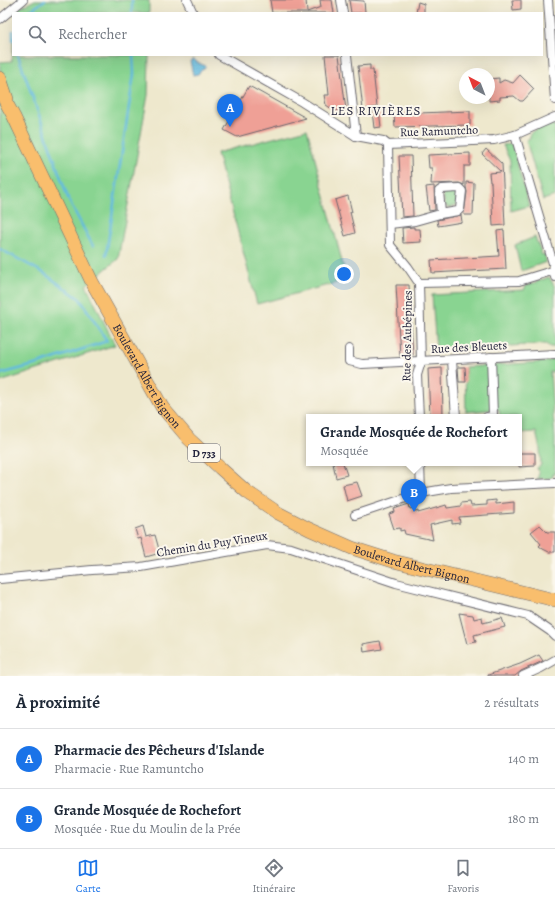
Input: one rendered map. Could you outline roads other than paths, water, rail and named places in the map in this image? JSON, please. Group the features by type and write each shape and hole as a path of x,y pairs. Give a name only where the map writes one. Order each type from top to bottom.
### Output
{"main road":[{"name":"Boulevard Albert Bignon","path":"0,78 14,117"},
{"name":"Boulevard Albert Bignon","path":"0,91 14,117 92,282 162,407 189,439 220,468 247,492 278,513 352,548 393,562 555,600"}],"street":[{"path":"0,19 23,0"},
{"path":"187,0 193,12"},
{"path":"341,0 343,12"},
{"path":"548,0 555,100"},
{"name":"Rue Ramuntcho","path":"221,56 302,102 356,136 383,141 388,145 494,140 515,135 555,117"},
{"path":"347,56 356,136"},
{"path":"515,135 555,270 555,277"},
{"name":"Rue des Aubépines","path":"388,145 390,245 419,283 421,362 417,375 419,414"},
{"path":"390,224 415,221 441,213"},
{"path":"419,283 519,281 555,270"},
{"name":"Rue des Bleuets","path":"349,349 349,361 362,364 555,354"},
{"path":"491,358 493,414"},
{"path":"452,360 456,414"},
{"path":"420,466 421,493"},
{"path":"355,515 421,493 451,488 555,483"},
{"name":"Chemin du Puy Vineux","path":"0,579 141,567 267,545 291,548 396,583 528,616 555,636"},
{"path":"522,676 555,660"}],"water":[{"path":"194,59 198,63 206,66 198,74 193,75 190,61"}],"waterway":[{"path":"28,12 45,0"},
{"path":"132,0 132,12"},
{"path":"18,56 69,201 93,246"},
{"path":"106,255 134,74 133,56"},
{"path":"0,249 42,272 80,299 107,341 38,364 0,374"}],"place":[{"name":"Pharmacie des Pêcheurs d'Islande","path":"230,127"},
{"name":"Grande Mosquée de Rochefort","path":"414,512"}],"district":[{"name":"LES RIVIÈRES","path":"376,110"}]}
